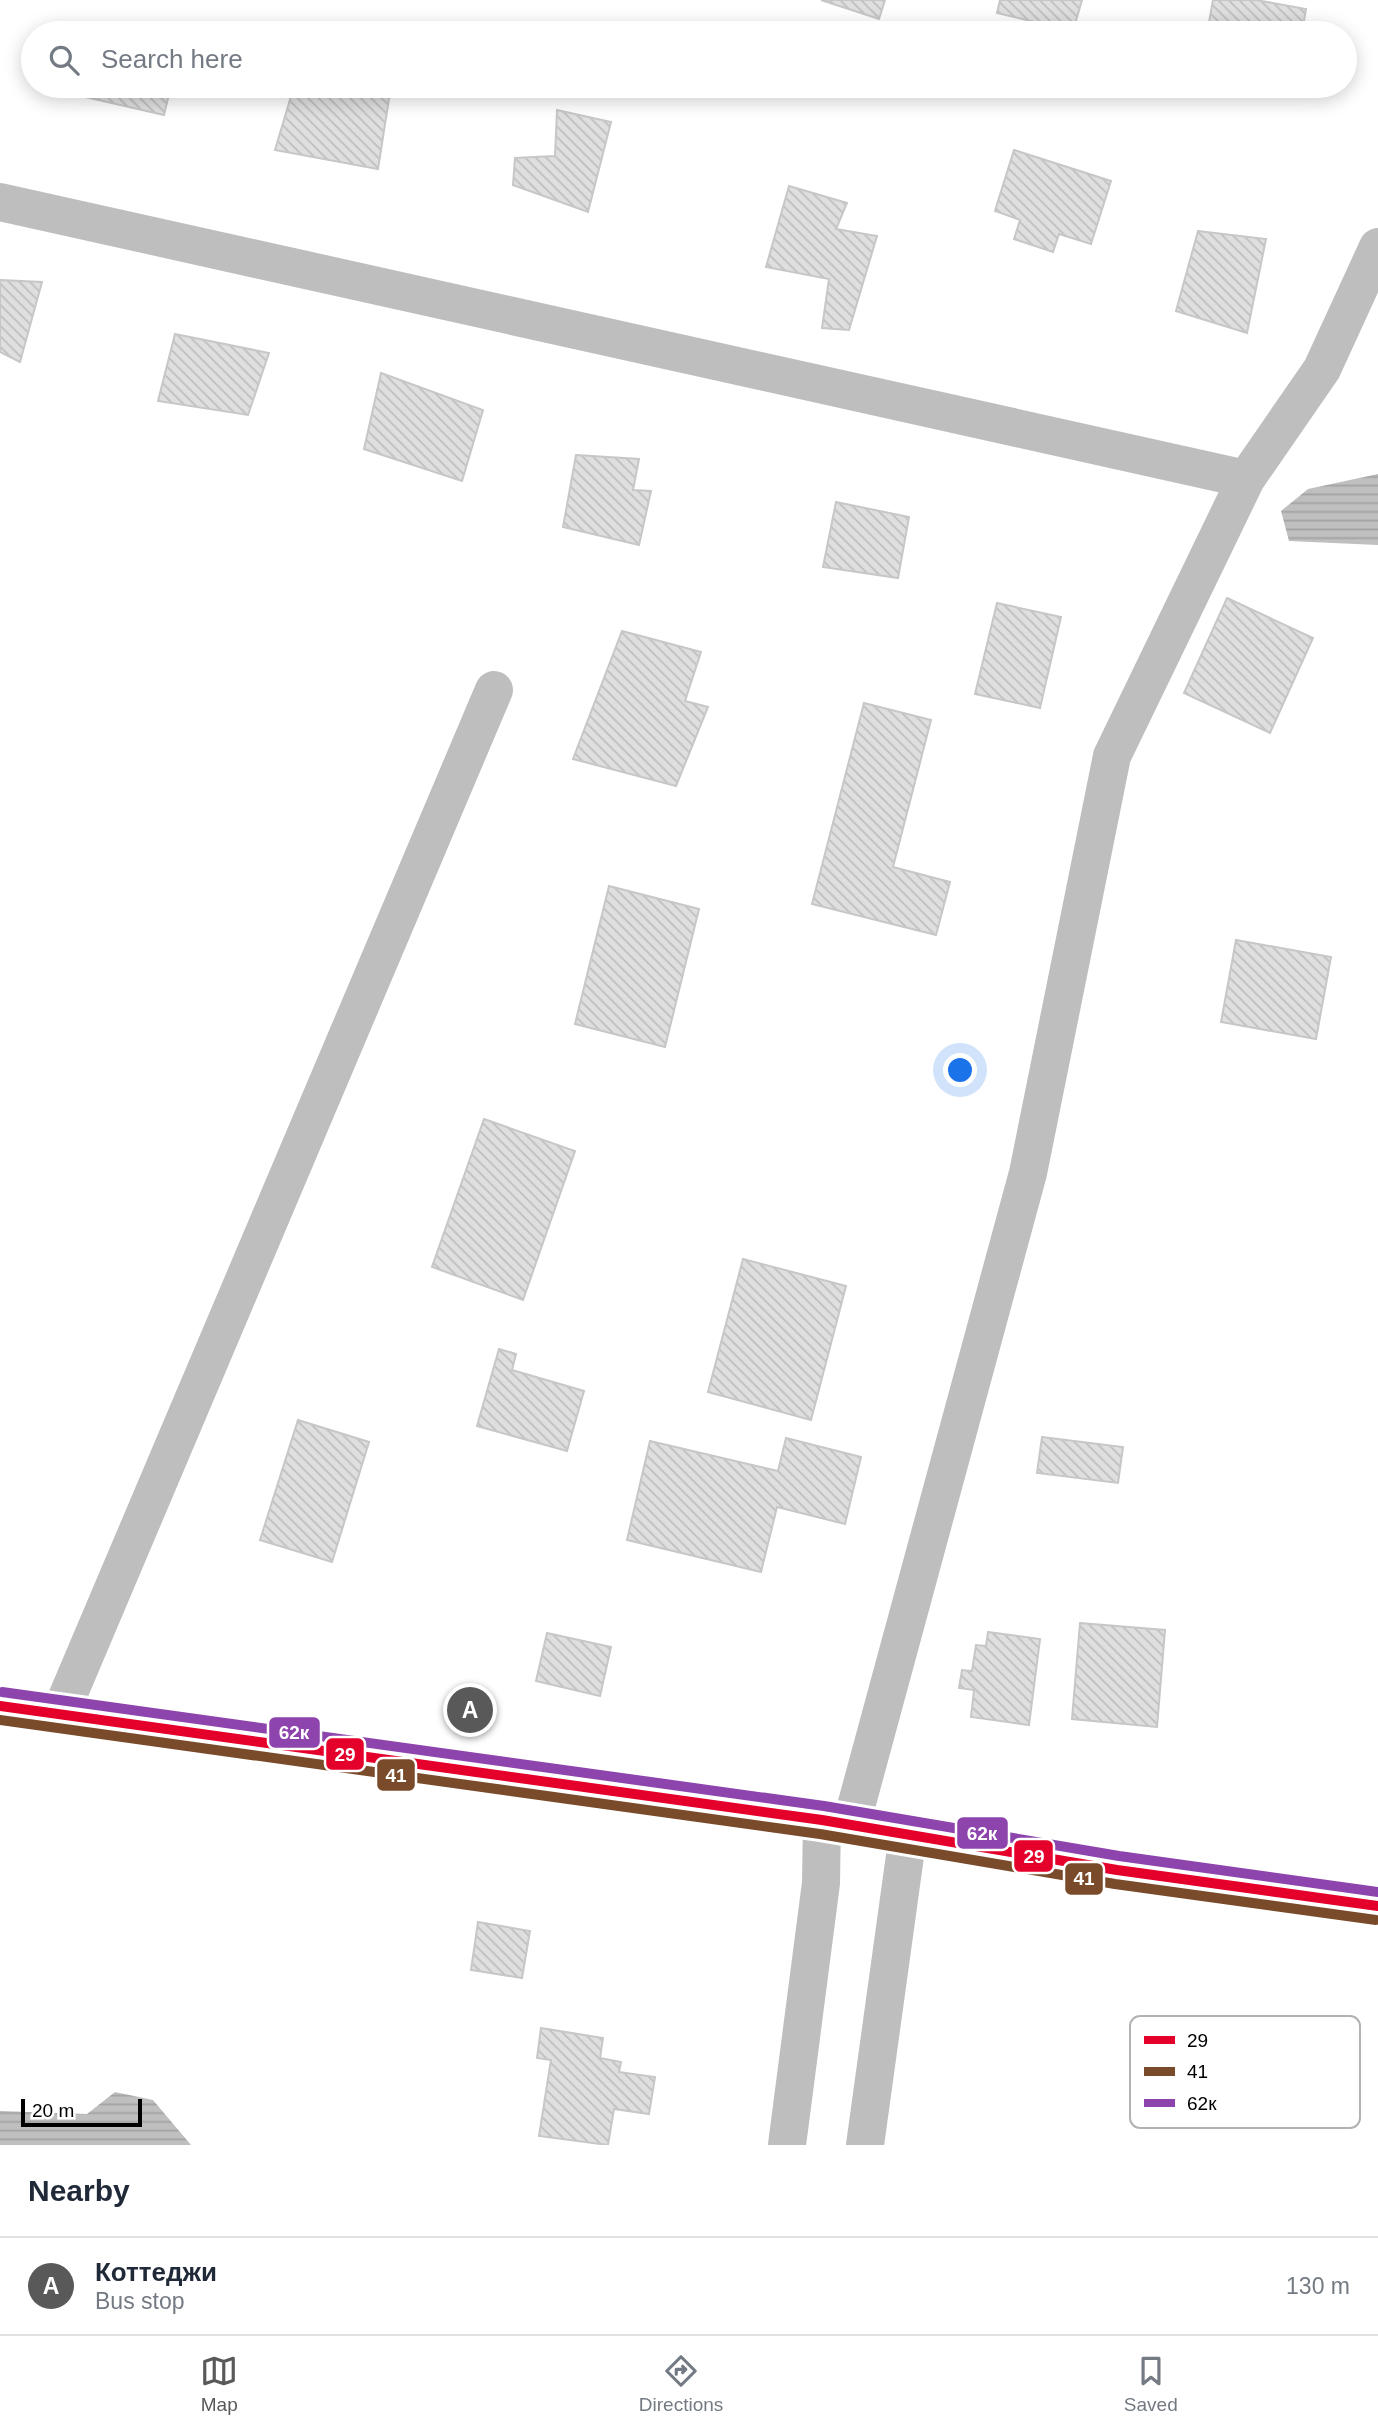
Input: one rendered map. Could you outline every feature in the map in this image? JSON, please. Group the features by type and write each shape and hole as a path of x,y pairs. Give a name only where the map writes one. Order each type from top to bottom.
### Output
{"street":[{"path":"0,202 1246,479"},
{"path":"787,2145 821,1883 1028,1172 1112,756 1246,479 1322,369 1378,247"},
{"path":"60,1714 494,690"},
{"path":"0,1706 837,1822 1117,1870 1378,1906"},
{"path":"865,2145 908,1834"}],"shaded area":[{"path":"1378,474 1378,545 1289,541 1281,511 1308,489"},
{"path":"115,2092 153,2100 191,2145 0,2145 0,2111 87,2114"}],"building":[{"path":"821,0 885,0 879,19"},
{"path":"1000,0 1082,0 1076,21 1031,21 997,13"},
{"path":"1213,0 1256,0 1306,9 1304,21 1209,21"},
{"path":"90,98 168,98 164,115"},
{"path":"290,98 389,98 378,169 275,150"},
{"path":"557,110 611,122 588,212 513,185 515,158 555,156"},
{"path":"1014,150 1111,181 1091,244 1059,234 1053,252 1014,239 1020,220 995,211"},
{"path":"789,186 847,203 836,229 877,236 849,330 822,328 829,279 766,267"},
{"path":"1198,231 1266,239 1247,333 1176,311"},
{"path":"0,280 42,282 20,362 0,352"},
{"path":"175,334 269,353 248,415 158,401"},
{"path":"381,373 483,410 462,481 364,449"},
{"path":"576,455 639,459 633,490 651,491 639,545 563,527"},
{"path":"836,502 909,517 898,578 823,567"},
{"path":"1227,598 1313,638 1270,733 1184,693"},
{"path":"997,603 1061,617 1040,708 975,694"},
{"path":"622,631 701,652 685,701 708,707 676,786 573,759"},
{"path":"864,703 931,720 893,867 950,882 936,935 812,904"},
{"path":"609,886 699,909 665,1047 575,1024"},
{"path":"1236,940 1331,957 1316,1039 1221,1022"},
{"path":"484,1119 575,1151 523,1300 432,1267"},
{"path":"743,1259 846,1286 811,1420 708,1392"},
{"path":"499,1349 516,1354 512,1370 584,1391 567,1451 477,1426"},
{"path":"298,1420 369,1442 332,1562 260,1540"},
{"path":"1042,1437 1123,1447 1118,1483 1037,1473"},
{"path":"786,1438 861,1457 845,1524 777,1507 761,1572 627,1540 650,1441 778,1471"},
{"path":"1080,1623 1165,1630 1157,1727 1072,1719"},
{"path":"988,1632 1040,1639 1029,1725 971,1717 974,1690 959,1688 962,1670 972,1671 976,1645 986,1646"},
{"path":"547,1633 611,1647 600,1696 536,1681"},
{"path":"478,1922 530,1931 522,1978 471,1970"},
{"path":"541,2028 603,2038 600,2058 621,2062 619,2072 655,2077 649,2114 614,2109 608,2145 539,2136 551,2060 537,2058"}],"transit line":[{"name":"62к","path":"2,1692 824,1806 1119,1856 1378,1892"},
{"name":"29","path":"0,1706 822,1820 1117,1870 1378,1906"},
{"name":"41","path":"0,1720 820,1834 1115,1884 1376,1920"}],"place":[{"name":"Коттеджи","path":"470,1710"}]}
